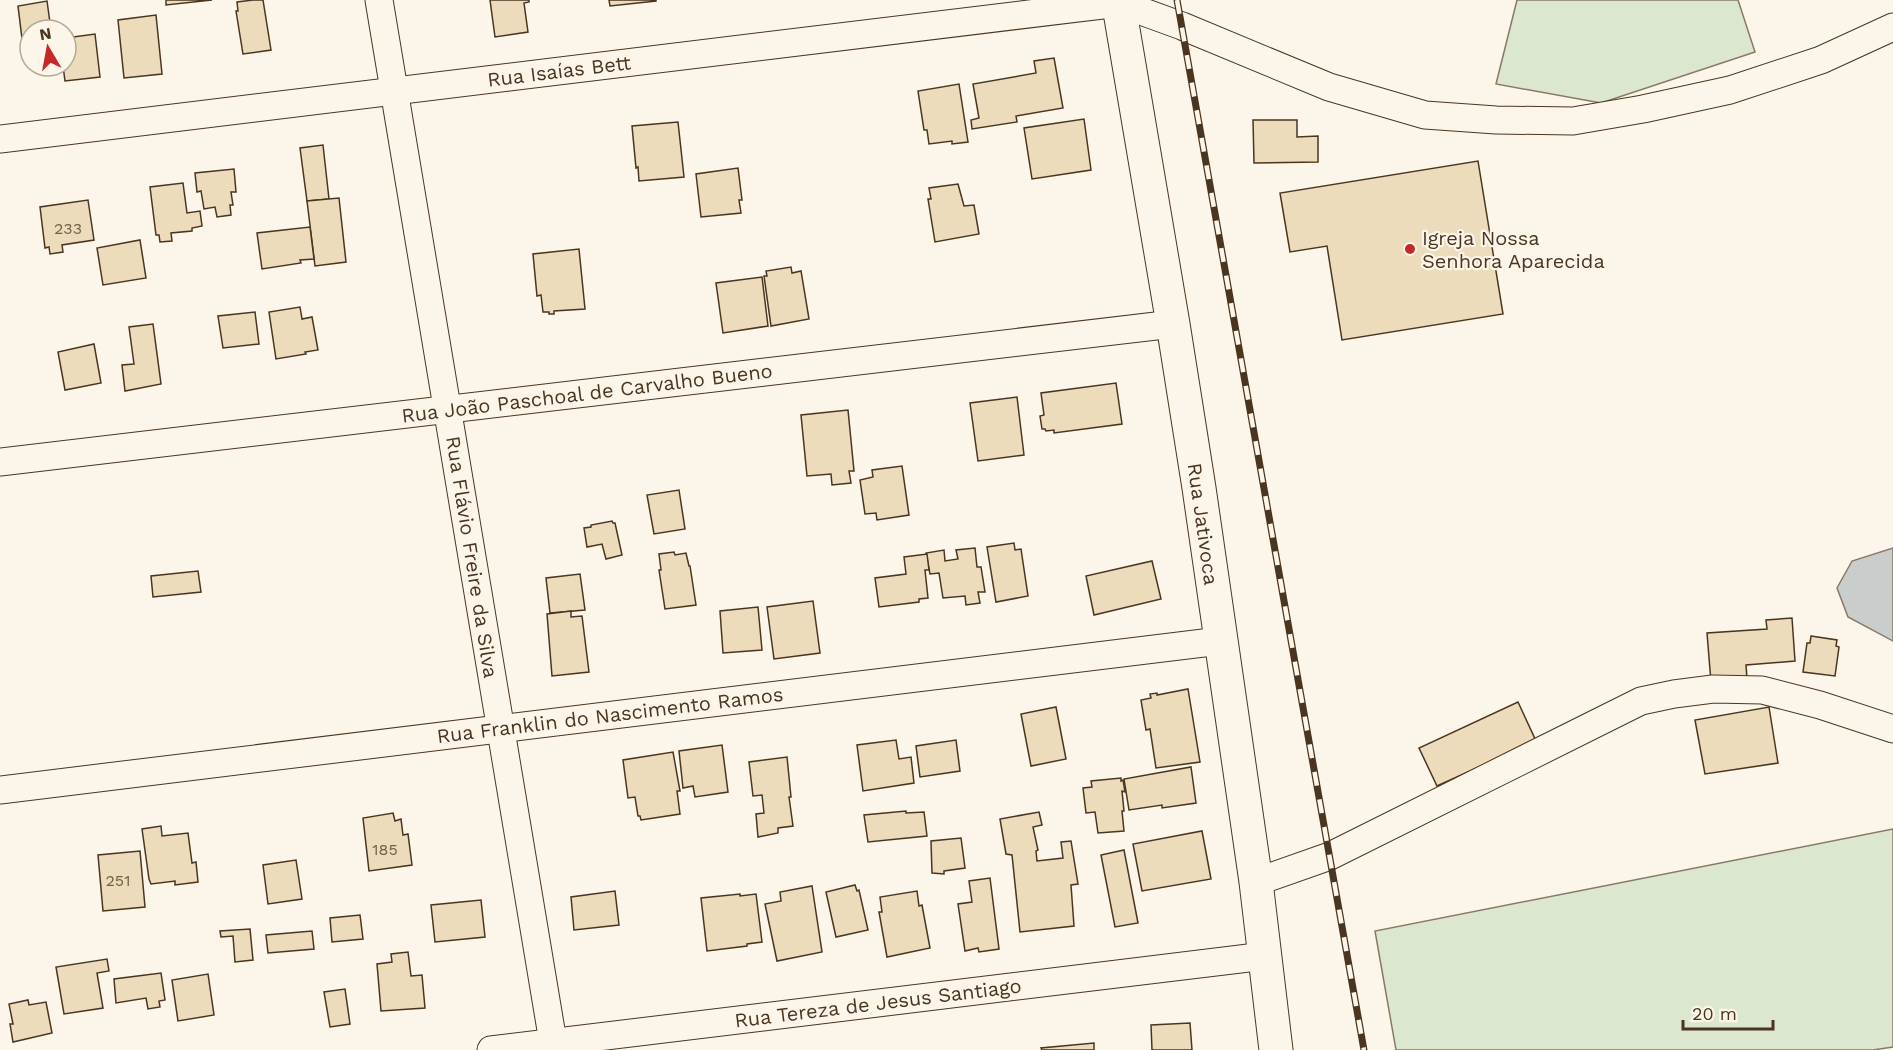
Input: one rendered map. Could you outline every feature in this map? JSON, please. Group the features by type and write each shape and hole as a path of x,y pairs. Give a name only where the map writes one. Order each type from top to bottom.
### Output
{"street":[{"name":"Rua Flávio Freire da Silva","path":"379,0 553,1042"},
{"name":"Rua Isaías Bett","path":"0,140 1119,1"},
{"path":"1119,1 1329,87 1425,115 1496,120 1573,121 1644,109 1730,90 1821,60 1893,27"},
{"name":"Rua Jativoca","path":"1119,1 1173,324 1256,882 1276,1050"},
{"name":"Rua João Paschoal de Carvalho Bueno","path":"0,462 1173,324"},
{"name":"Rua Franklin do Nascimento Ramos","path":"0,790 1220,641"},
{"path":"1256,882 1330,856 1641,701 1713,689 1762,690 1820,705 1893,729"},
{"name":"Rua Tereza de Jesus Santiago","path":"491,1050 1265,956"}],"green space":[{"path":"1517,0 1738,0 1755,52 1601,103 1496,84"},
{"path":"1893,829 1893,1047 1873,1050 1396,1050 1375,931"}],"shaded area":[{"path":"1893,548 1893,641 1848,617 1837,588 1852,561"}],"building":[{"path":"166,0 212,0 166,5"},
{"path":"263,0 271,50 243,54 236,11 238,11 237,2"},
{"path":"490,0 529,0 524,3 528,32 495,37"},
{"path":"609,0 656,0 656,1 610,6"},
{"path":"47,1 49,18 19,18 18,6"},
{"path":"156,15 162,74 124,78 118,20"},
{"path":"95,34 100,77 65,81 65,78 78,78 78,36"},
{"path":"1054,58 1063,108 1016,116 1017,122 972,129 971,120 979,118 973,84 1036,73 1034,61"},
{"path":"959,84 968,142 952,144 952,141 929,144 927,130 924,130 918,91"},
{"path":"1084,119 1091,170 1032,179 1024,128"},
{"path":"1253,120 1297,120 1297,137 1318,136 1318,162 1254,163"},
{"path":"678,122 684,177 639,181 632,126"},
{"path":"323,145 329,199 307,201 300,148"},
{"name":"Igreja Nossa Senhora Aparecida","path":"1478,161 1503,314 1342,340 1327,246 1290,252 1280,193"},
{"path":"738,168 742,200 739,200 741,213 701,217 696,174"},
{"path":"234,169 236,192 231,192 233,205 230,205 231,215 217,217 215,207 204,209 201,191 197,192 195,173"},
{"path":"183,183 187,213 200,211 202,226 192,228 192,231 171,233 172,241 160,242 159,235 156,235 150,187"},
{"path":"958,184 964,206 974,205 979,234 935,242 928,199 931,199 929,188"},
{"path":"339,198 346,262 315,266 307,201"},
{"path":"88,200 94,240 62,245 63,252 50,254 49,247 45,248 40,207"},
{"path":"310,227 314,259 262,269 257,233"},
{"path":"140,240 146,278 103,285 97,248"},
{"path":"579,249 585,309 554,311 554,314 543,312 541,295 537,296 533,254"},
{"path":"791,267 792,273 801,271 809,319 771,326 764,276 767,276 766,271"},
{"path":"762,277 768,326 723,333 716,283"},
{"path":"300,307 302,319 312,317 318,350 276,359 269,312"},
{"path":"255,312 259,344 223,348 218,316"},
{"path":"153,324 161,384 125,391 122,365 134,364 129,327"},
{"path":"94,344 101,383 65,390 58,352"},
{"path":"1116,383 1122,424 1054,433 1054,430 1042,429 1040,416 1044,415 1041,393"},
{"path":"1017,397 1024,455 978,461 970,403"},
{"path":"848,410 854,471 849,471 851,483 832,485 831,474 807,476 801,415"},
{"path":"902,466 909,515 877,520 876,513 865,514 860,480 873,477 872,470"},
{"path":"679,490 685,529 654,534 647,495"},
{"path":"612,521 615,523 622,555 606,559 602,544 587,547 584,528"},
{"path":"1014,543 1015,550 1021,549 1028,596 996,602 987,547"},
{"path":"975,548 977,567 981,567 985,592 978,592 980,603 966,605 965,596 943,598 939,573 930,574 926,553 944,550 945,561 958,559 956,550"},
{"path":"674,552 675,555 686,553 696,605 665,609 659,554"},
{"path":"927,554 929,570 925,570 928,598 919,599 919,602 879,607 875,578 906,574 904,557"},
{"path":"1152,561 1161,599 1094,615 1086,576"},
{"path":"198,571 201,592 153,597 151,576"},
{"path":"580,574 585,610 550,613 546,578"},
{"path":"813,601 820,653 774,659 767,607"},
{"path":"758,607 762,650 723,653 720,611"},
{"path":"571,611 571,617 582,616 589,672 552,676 547,614"},
{"path":"1792,618 1795,661 1746,665 1747,679 1711,682 1707,633 1767,629 1766,620"},
{"path":"1811,636 1837,640 1836,646 1839,647 1835,676 1803,672 1807,643 1810,643"},
{"path":"1188,689 1200,762 1156,768 1150,729 1146,730 1141,700 1151,698 1150,694 1157,693 1157,695"},
{"path":"1518,702 1536,741 1437,786 1419,748"},
{"path":"1056,707 1066,759 1031,766 1021,714"},
{"path":"1769,707 1778,763 1705,774 1695,720"},
{"path":"896,740 899,759 911,757 914,783 863,791 857,745"},
{"path":"956,740 960,771 920,777 916,746"},
{"path":"722,745 728,792 695,797 693,786 683,788 679,751"},
{"path":"673,752 680,791 677,791 680,814 641,820 638,816 635,797 628,798 623,760"},
{"path":"787,757 793,826 778,828 778,833 758,837 756,814 764,813 762,795 753,796 749,762"},
{"path":"1191,767 1196,803 1129,810 1124,779"},
{"path":"1121,778 1125,792 1122,791 1124,831 1098,833 1095,812 1086,813 1083,788 1092,787 1091,781"},
{"path":"906,811 906,813 924,812 927,836 868,842 864,815"},
{"path":"1039,812 1042,825 1033,827 1038,850 1036,851 1037,861 1063,858 1061,842 1071,841 1078,884 1071,885 1074,926 1020,932 1012,855 1006,854 1000,819"},
{"path":"393,813 395,821 401,819 403,835 408,834 412,865 369,871 363,818"},
{"path":"161,826 162,836 188,833 192,863 196,862 198,882 175,885 175,881 151,884 142,829"},
{"path":"1202,831 1211,879 1142,891 1133,844"},
{"path":"961,838 965,868 944,871 944,874 932,873 931,841"},
{"path":"1124,850 1138,923 1115,927 1101,855"},
{"path":"140,851 145,907 103,911 98,855"},
{"path":"296,860 302,899 268,904 263,865"},
{"path":"990,878 999,949 979,952 978,948 965,951 958,904 972,902 969,881"},
{"path":"855,885 857,891 859,890 868,930 836,937 826,892"},
{"path":"812,886 822,952 777,961 765,904 781,901 780,892"},
{"path":"615,891 619,925 574,930 571,897"},
{"path":"917,891 930,948 887,957 879,912 882,912 880,897"},
{"path":"740,894 740,896 756,894 762,942 707,951 701,898"},
{"path":"481,900 485,937 435,942 431,905"},
{"path":"360,915 363,939 332,942 330,918"},
{"path":"250,929 253,960 235,962 233,936 221,937 220,931"},
{"path":"312,931 314,949 268,953 266,935"},
{"path":"408,952 411,976 422,975 425,1008 381,1011 377,964 392,962 391,954"},
{"path":"107,959 109,971 97,973 103,1008 64,1014 56,967"},
{"path":"161,973 165,1000 159,1001 160,1007 148,1009 146,998 116,1003 114,979"},
{"path":"208,974 214,1015 178,1021 172,980"},
{"path":"345,989 350,1024 330,1027 324,992"},
{"path":"28,1000 29,1005 46,1002 52,1033 13,1042 10,1024 13,1024 9,1004"},
{"path":"1190,1023 1192,1050 1152,1050 1151,1025"},
{"path":"1094,1043 1094,1050 1042,1050 1041,1048"}],"railway":[{"path":"1177,0 1364,1050"}],"place":[{"name":"Igreja Nossa Senhora Aparecida","path":"1410,249"}]}
